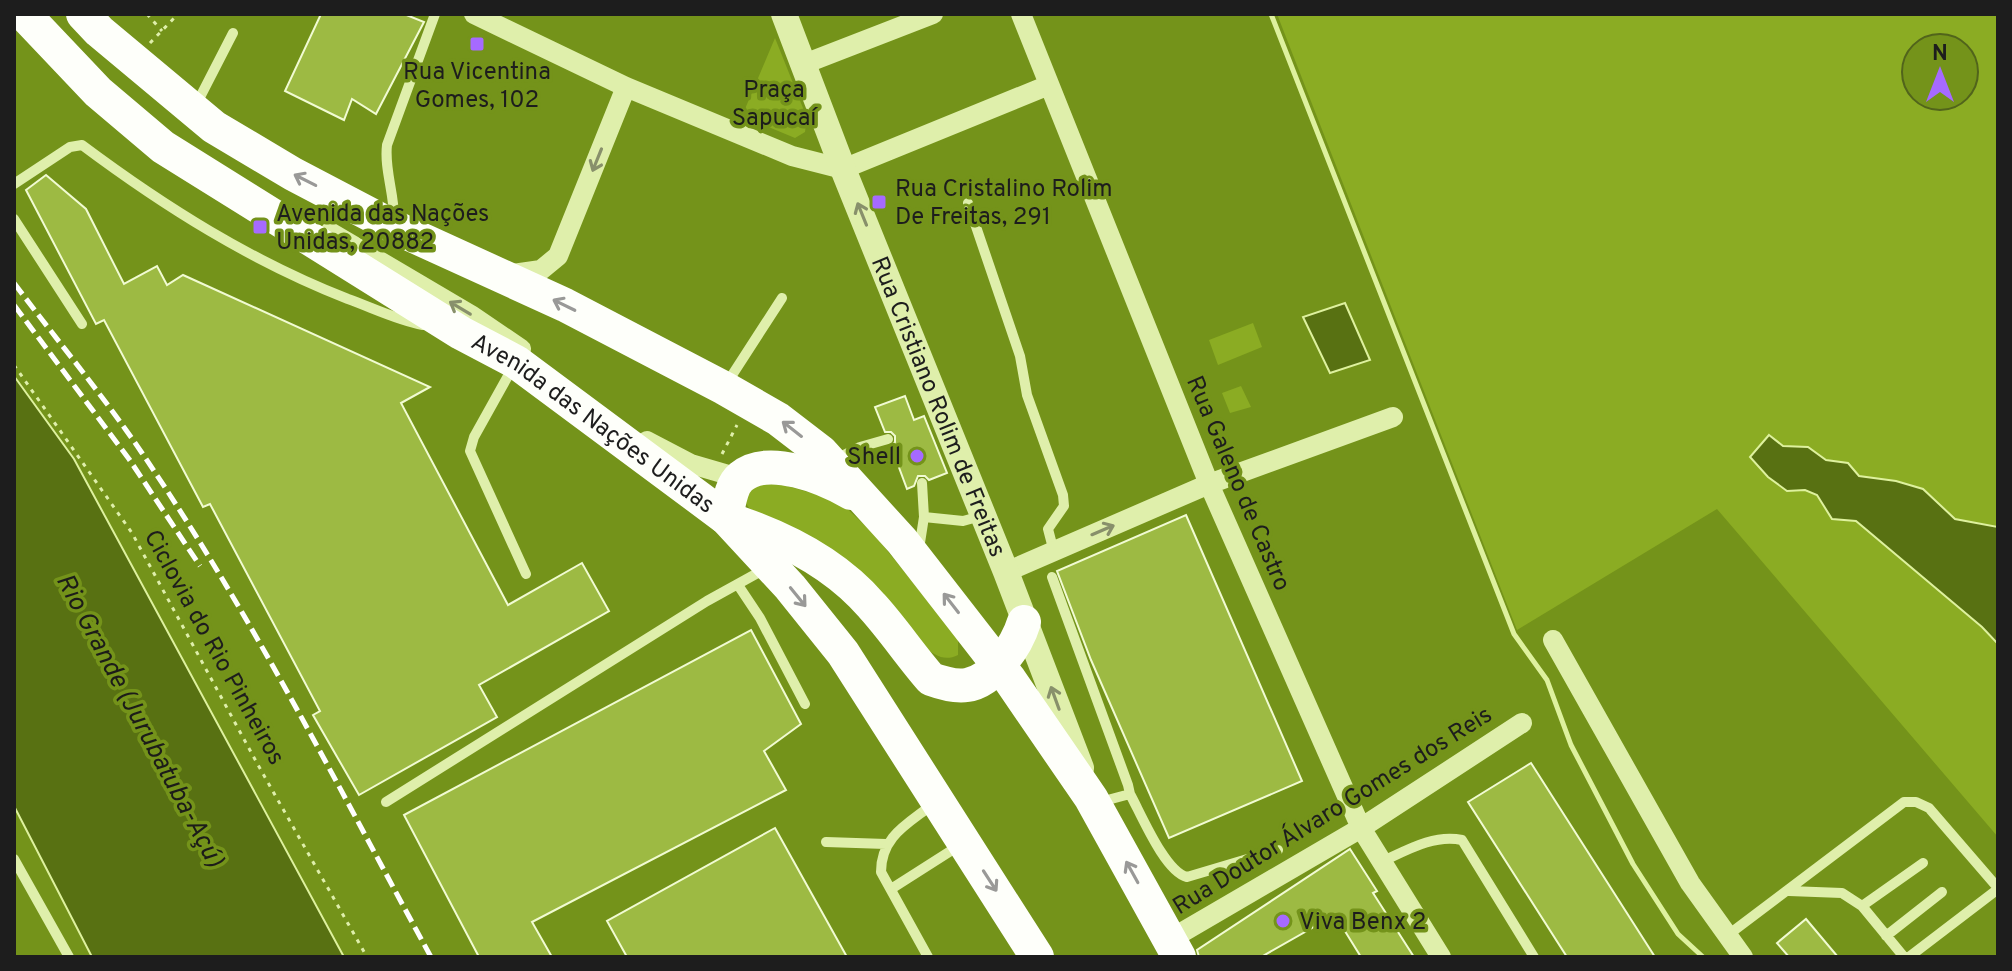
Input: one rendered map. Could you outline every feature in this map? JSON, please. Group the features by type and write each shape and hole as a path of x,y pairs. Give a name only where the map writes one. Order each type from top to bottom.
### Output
{"highway":[{"name":"Avenida das Nações Unidas","path":"24,14 98,92 163,147 461,333 516,362 726,518 771,566 843,653 1037,957"},
{"path":"83,14 99,31 214,127 293,174 394,227 565,305 737,395 778,419 830,462 917,559 998,664 1093,801 1174,949"},
{"path":"869,503 836,484 805,472 777,468 728,475 731,493 726,518 773,534 849,582 872,605 931,679 942,683 967,685 978,681 998,664 1019,638 1024,622"}],"street":[{"path":"47,14 72,47 116,93 161,129 471,315 669,454 728,475"},
{"path":"474,14 626,87 792,156 843,169 1049,85"},
{"name":"Rua Cristiano Rolim de Freitas","path":"784,14 940,421 1006,572 1093,801"},
{"path":"804,64 933,14"},
{"name":"Rua Galeno de Castro","path":"1021,14 1209,484 1361,828 1441,957"},
{"path":"501,276 541,270 558,256 626,87"},
{"path":"1006,572 1209,484 1393,417"},
{"path":"1553,640 1690,883 1737,950"},
{"name":"Rua Doutor Álvaro Gomes dos Reis","path":"1174,949 1522,723"}],"lane":[{"path":"394,227 395,204 385,159 387,145 435,14"},
{"path":"194,110 233,33"},
{"path":"14,184 70,147 82,145 164,204 281,271 407,322 461,333"},
{"path":"968,203 1020,356 1027,395 1063,495 1064,506 1048,529 1054,552"},
{"path":"14,219 82,324"},
{"path":"737,395 782,298"},
{"path":"516,362 474,437 470,451 526,574"},
{"path":"830,462 860,447 888,439"},
{"path":"917,559 924,517 922,483"},
{"path":"924,517 963,521 983,515"},
{"path":"386,802 771,566"},
{"path":"1052,577 1130,794 1165,857 1181,875 1187,877 1278,850"},
{"path":"738,585 760,618 805,704"},
{"path":"1093,801 1130,794"},
{"path":"928,957 881,872 881,858 886,844 938,800"},
{"path":"1737,950 1753,913 1789,891 1834,852 1904,802 1916,802 1929,808 1998,889 1906,957 1862,906 1842,893 1789,891"},
{"path":"1381,862 1446,836 1462,840 1534,957"},
{"path":"826,842 886,844"},
{"path":"891,889 965,842"},
{"path":"14,859 69,957"},
{"path":"1862,906 1923,863"},
{"path":"1886,936 1942,892"}],"path":[{"path":"147,14 162,31"},
{"path":"133,60 178,14"},
{"name":"Ciclovia do Rio Pinheiros","path":"14,365 132,533 367,957"},
{"path":"728,475 720,457 737,395"}],"green space":[{"path":"1277,14 1998,14 1998,837 1717,509 1517,630"},
{"name":"Praça Sapucaí","path":"775,38 807,118 805,132 795,138 742,116"},
{"path":"1253,323 1262,347 1218,365 1209,340"},
{"path":"1241,386 1251,407 1230,413 1222,393"},
{"path":"763,479 839,501 873,533 958,638 958,655 944,658 922,646 815,545 749,508 745,502 746,490"}],"water":[{"path":"1345,303 1370,360 1330,373 1303,317"},
{"name":"Rio Grande (Jurubatuba-Açú)","path":"14,376 74,459 344,957 92,957 14,806"},
{"path":"1769,435 1783,446 1808,447 1826,460 1848,463 1859,476 1896,481 1923,489 1955,519 1998,527 1998,644 1856,521 1832,519 1817,495 1805,490 1787,491 1768,477 1750,457"}],"building":[{"path":"321,14 404,14 424,22 376,114 352,99 344,120 285,91"},
{"path":"46,175 86,209 124,284 157,266 167,285 183,275 430,387 401,403 508,605 582,563 609,611 479,685 497,717 359,795 313,715 320,711 210,504 203,507 104,320 96,324 26,190"},
{"name":"Shell","path":"905,396 914,420 924,416 947,473 929,480 918,476 914,486 907,489 891,446 895,436 885,432 875,407"},
{"path":"1186,515 1302,781 1169,838 1091,660 1057,571"},
{"path":"751,630 801,724 764,751 786,790 532,922 552,957 479,957 404,815"},
{"path":"1531,763 1655,957 1567,957 1468,802"},
{"path":"775,828 847,957 627,957 607,921"},
{"name":"Viva Benx 2","path":"1350,849 1377,891 1373,893 1414,957 1361,957 1335,915 1261,957 1199,957 1197,950"},
{"path":"1806,919 1838,957 1789,957 1777,943"}],"waterway":[{"path":"1271,14 1514,634 1547,680 1571,745 1633,864 1678,934 1703,957"}],"railway":[{"path":"14,283 111,409 220,575 431,957"},
{"path":"14,305 129,459 200,566"}],"place":[{"name":"Rua Vicentina Gomes, 102","path":"477,44"},
{"name":"Rua Cristalino Rolim De Freitas, 291","path":"879,202"},
{"name":"Avenida das Nações Unidas, 20882","path":"260,227"},
{"name":"Shell","path":"917,456"},
{"name":"Viva Benx 2","path":"1283,921"}]}
